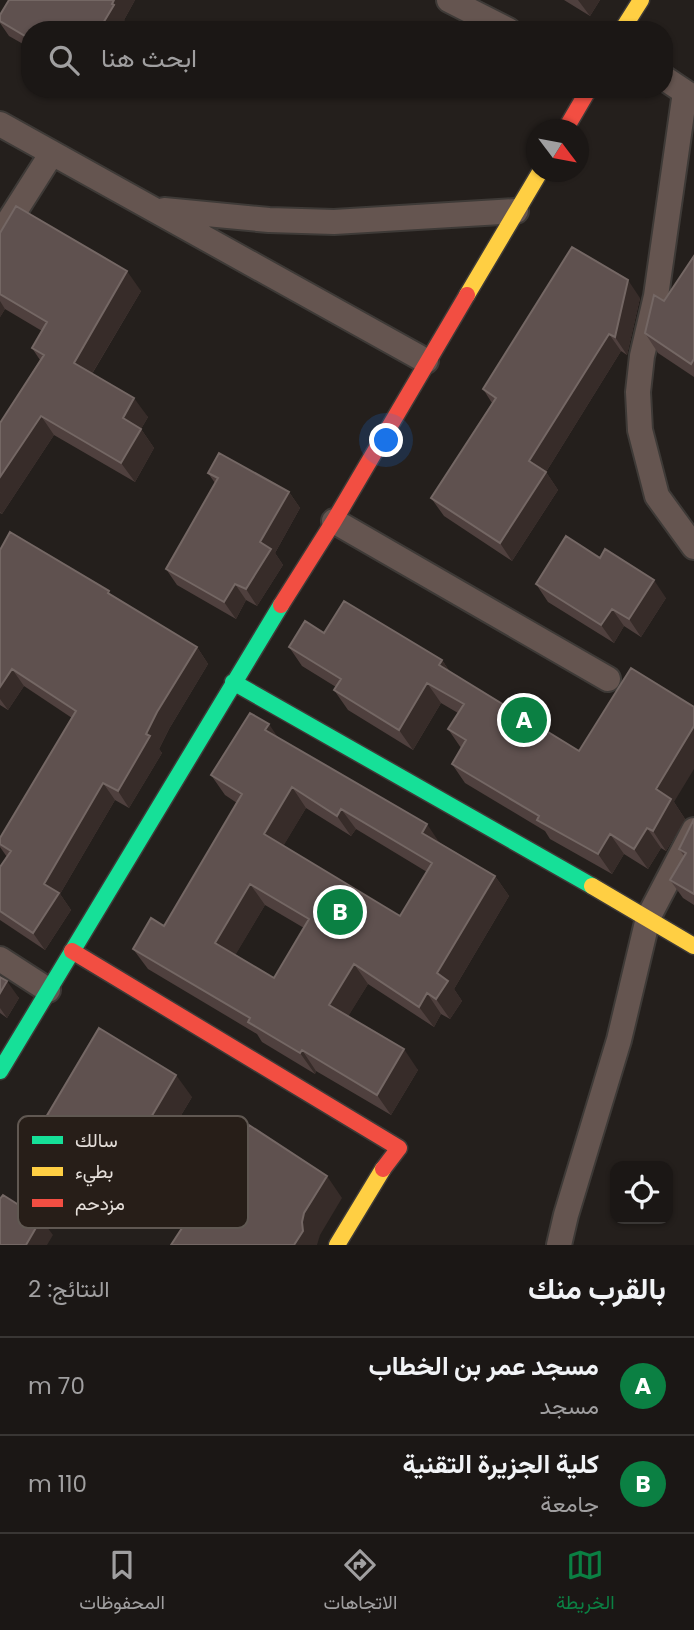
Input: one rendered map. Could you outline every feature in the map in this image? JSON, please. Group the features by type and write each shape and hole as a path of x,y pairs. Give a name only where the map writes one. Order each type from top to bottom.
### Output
{"street":[{"path":"449,0 490,21"},
{"path":"628,21 641,0"},
{"path":"673,84 690,95 656,296 642,356 638,392 640,430 657,496 694,547"},
{"path":"571,119 584,98"},
{"path":"0,124 426,361"},
{"path":"0,235 52,153"},
{"path":"0,1071 233,682 334,521 534,182"},
{"path":"153,209 269,220 334,222 516,211"},
{"path":"334,521 608,679"},
{"path":"233,682 694,946"},
{"path":"559,1245 619,1040 649,918 694,830"},
{"path":"72,951 399,1148 391,1156 337,1245"},
{"path":"0,959 48,990"}],"building":[{"path":"9,0 114,0 104,21 21,21 21,34 0,21 0,15"},
{"path":"16,206 127,271 74,363 134,398 123,418 141,429 121,463 41,416 0,477 0,423 44,355 32,348 47,322 0,294 0,233"},
{"path":"572,247 628,280 615,337 609,334 529,461 546,472 500,543 431,498 496,398 483,389"},
{"path":"694,256 694,359 691,364 645,333 654,295 664,301"},
{"path":"219,453 289,492 260,542 271,549 246,589 235,584 224,602 166,569 218,478 208,473"},
{"path":"10,532 197,647 157,712 146,734 150,736 118,791 103,783 44,884 59,893 33,933 0,911 0,867 11,851 0,844 0,838 76,711 12,669 0,687 0,550"},
{"path":"566,536 600,558 605,549 654,580 629,619 612,609 601,625 536,584"},
{"path":"344,601 442,660 439,665 579,751 631,668 694,707 694,726 656,789 671,799 653,831 647,828 634,849 610,834 598,854 537,820 539,816 452,764 466,740 448,729 464,704 427,683 399,730 334,690 341,679 289,647 305,621 324,633"},
{"path":"250,713 269,724 265,730 427,824 422,833 495,876 437,973 448,981 436,999 427,993 419,1007 354,964 329,1005 404,1049 377,1095 302,1050 300,1053 248,1022 250,1018 133,949 151,918 164,926 242,794 211,775","holes":["292,787 337,816 341,809 432,863 400,916 264,834","250,884 309,919 274,978 215,943"]},
{"path":"694,819 694,894 670,880 686,853 679,849"},
{"path":"0,977 7,981 0,993"},
{"path":"99,1028 176,1075 152,1116 47,1116"},
{"path":"248,1127 327,1176 304,1213 303,1231 294,1245 171,1245 182,1228 248,1228"},
{"path":"3,1195 18,1204 18,1228 36,1228 26,1245 0,1245 0,1199"}],"traffic: fast":[{"path":"0,1071 281,605"},
{"path":"233,682 592,886"}],"traffic: slow":[{"path":"628,21 641,0"},
{"path":"467,295 534,182"},
{"path":"592,886 694,946"},
{"path":"337,1245 383,1169"}],"traffic: jam":[{"path":"571,119 584,98"},
{"path":"281,605 334,521 467,295"},
{"path":"72,951 399,1148 383,1169"}],"place":[{"name":"مسجد عمر بن الخطاب","path":"524,720"},
{"name":"كلية الجزيرة التقنية","path":"340,912"}]}
